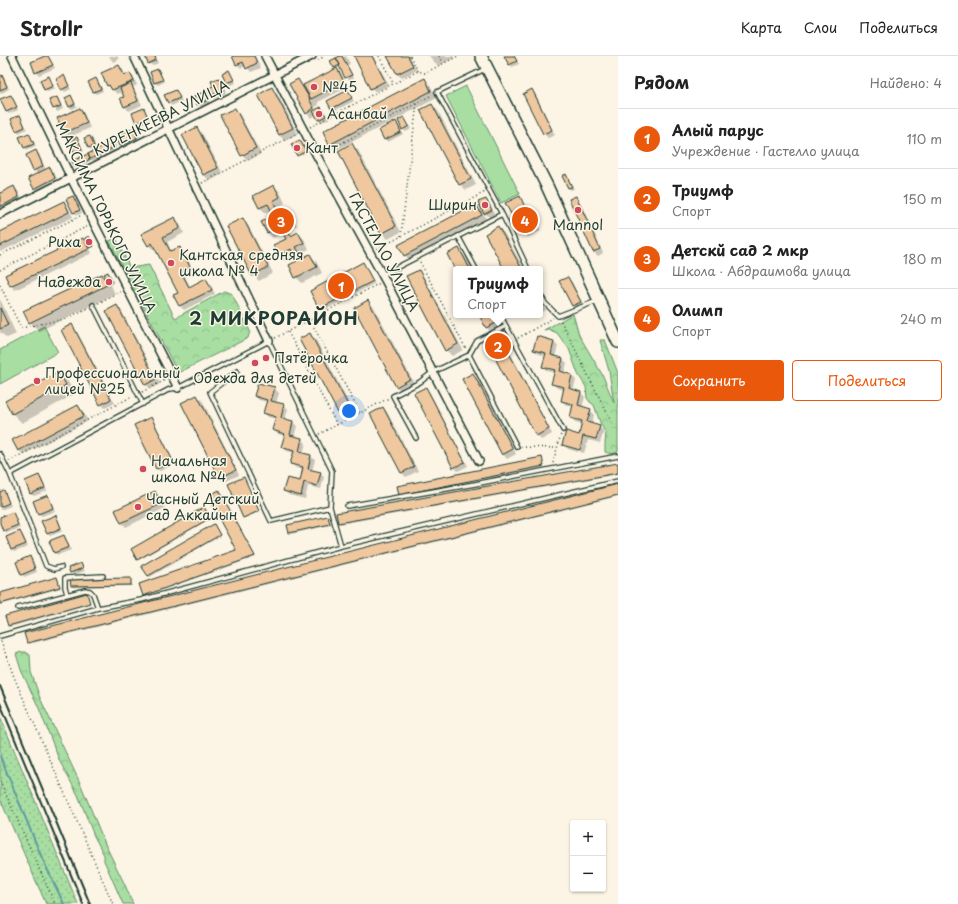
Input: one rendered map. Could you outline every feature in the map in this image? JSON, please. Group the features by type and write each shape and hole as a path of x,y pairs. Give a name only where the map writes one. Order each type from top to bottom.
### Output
{"main road":[{"path":"480,56 547,186 618,342"}],"street":[{"name":"МАКСИМА ГОРЬКОГО УЛИЦА","path":"12,56 71,177 178,388"},
{"path":"134,56 269,341"},
{"name":"ГАСТЕЛЛО УЛИЦА","path":"265,56 303,130 370,252 479,461"},
{"name":"КУРЕНКЕЕВА УЛИЦА","path":"0,214 312,56"}],"lane":[{"path":"487,68 437,92 502,214 527,266"},
{"path":"383,278 417,257 502,214"},
{"path":"458,236 474,266"},
{"path":"543,300 558,316 599,300"},
{"path":"93,305 143,404"},
{"path":"502,318 562,430"},
{"path":"416,438 393,396 420,382 433,372 469,355 477,341 506,326"},
{"path":"10,474 170,389 178,388 269,341 332,471 330,507 341,546"},
{"path":"469,355 517,446"},
{"path":"237,371 210,392 272,521 330,507"},
{"path":"0,454 10,474 46,566 54,569 61,567"},
{"path":"347,506 618,456"},
{"path":"0,636 98,608 141,600 341,546 618,481"},
{"path":"67,594 65,578 103,576"},
{"path":"18,608 85,590 90,591 93,594 98,608"}],"path":[{"path":"379,56 394,83"},
{"path":"410,56 418,71"},
{"path":"439,56 443,64"},
{"path":"198,190 303,130 394,83 418,71 425,73 458,56"},
{"path":"317,156 437,92"},
{"path":"400,236 417,103"},
{"path":"370,252 489,190"},
{"path":"0,255 84,214"},
{"path":"0,270 90,226"},
{"path":"417,257 469,355"},
{"path":"269,341 310,320 383,278"},
{"path":"0,285 21,328 65,319 122,291"},
{"path":"514,340 558,316 613,425"},
{"path":"310,320 360,413"},
{"path":"288,332 337,425"},
{"path":"5,463 171,376"},
{"path":"316,436 393,396"},
{"path":"551,469 562,430"},
{"path":"517,446 557,448"},
{"path":"0,639 17,684 113,904"},
{"path":"0,781 55,904"}],"green space":[{"path":"466,86 520,194 501,203 446,96"},
{"path":"116,238 130,268 149,265 175,318 224,291 232,294 250,331 248,338 178,373 109,241"},
{"path":"573,314 579,335 603,376 614,403 609,371 600,340 605,340 618,373 618,452 616,453 612,454 605,452 606,433 601,425 594,405 587,398 586,387 578,374 569,349 557,333 548,329 544,330"},
{"path":"44,326 58,352 0,384 0,350"},
{"path":"26,652 30,655 31,672 40,698 81,785 106,846 133,904 123,904 78,795 60,762 38,706 21,670 16,654"},
{"path":"0,716 78,904 46,904 0,799"}],"building":[{"path":"48,56 53,65 35,73 31,62"},
{"path":"145,56 155,56 156,60 148,64"},
{"path":"232,56 254,56 257,63 246,69 243,62 236,65"},
{"path":"342,56 352,75 345,78 336,58"},
{"path":"354,56 372,56 385,81 370,89"},
{"path":"387,56 408,56 413,66 397,74"},
{"path":"504,56 514,56 517,61 509,65"},
{"path":"336,58 340,65 334,68 330,61"},
{"path":"119,65 124,75 130,73 134,81 112,90 109,85 107,86 101,73"},
{"path":"337,68 344,82 311,99 303,85"},
{"path":"158,69 163,80 154,83 150,72"},
{"path":"229,70 234,80 226,83 222,74"},
{"path":"2,75 7,87 0,90 0,76"},
{"path":"64,75 69,86 61,90 56,79"},
{"path":"49,76 53,86 44,90 40,80"},
{"path":"96,78 101,89 93,92 88,82"},
{"path":"219,78 224,90 210,96 207,89 213,86 211,81"},
{"path":"425,78 431,91 329,145 323,131"},
{"path":"298,79 314,108 306,114 289,84"},
{"path":"131,83 138,101 124,107 120,98 124,97 120,88"},
{"path":"272,87 293,128 279,135 258,95"},
{"path":"532,89 552,130 543,134 523,94"},
{"path":"176,90 180,98 168,103 164,95"},
{"path":"348,90 352,98 331,109 327,101"},
{"path":"204,92 208,100 197,105 194,96"},
{"path":"11,95 17,107 6,112 0,99"},
{"path":"71,95 75,104 69,107 65,98"},
{"path":"57,97 61,106 53,109 49,100"},
{"path":"432,104 471,179 459,185 420,110"},
{"path":"321,107 326,116 318,120 313,111"},
{"path":"80,108 87,123 64,133 57,118"},
{"path":"144,108 148,118 136,123 132,113"},
{"path":"235,108 256,148 241,156 220,115"},
{"path":"20,115 25,127 16,131 11,119"},
{"path":"404,117 409,126 402,130 398,120"},
{"path":"396,121 401,132 384,140 379,130"},
{"path":"197,127 218,168 203,175 182,135"},
{"path":"133,128 134,131 137,130 139,134 136,135 137,138 120,146 116,136"},
{"path":"29,133 34,144 24,148 19,137"},
{"path":"90,136 94,146 88,148 84,138"},
{"path":"77,137 82,149 74,152 69,141"},
{"path":"300,140 306,151 297,156 291,144"},
{"path":"112,141 115,147 90,159 88,154"},
{"path":"352,143 396,226 381,234 338,151"},
{"path":"36,150 43,166 33,171 26,155"},
{"path":"88,154 90,159 83,163 81,157"},
{"path":"81,157 83,163 75,167 72,161"},
{"path":"50,167 55,178 34,189 28,178"},
{"path":"566,174 572,187 568,188 562,176"},
{"path":"274,185 280,197 273,201 279,213 287,209 292,219 284,224 291,236 298,232 304,243 296,247 302,258 310,254 317,267 295,278 289,265 297,261 291,249 278,256 273,245 286,239 279,226 267,233 261,222 274,216 268,204 259,208 253,196"},
{"path":"14,186 19,197 0,207 0,193"},
{"path":"73,196 80,210 73,213 66,199"},
{"path":"520,196 525,207 511,214 505,203"},
{"path":"576,196 600,249 593,252 569,199"},
{"path":"486,199 492,210 484,214 478,202"},
{"path":"64,201 69,212 0,246 0,232"},
{"path":"476,204 482,215 404,256 398,245"},
{"path":"528,206 538,227 523,234 513,213"},
{"path":"175,217 180,228 163,237 170,251 180,247 190,267 181,272 189,287 206,278 212,290 179,306 173,295 178,293 152,243 148,246 141,234"},
{"path":"243,218 268,267 252,276 226,226"},
{"path":"498,226 520,266 502,266 485,234"},
{"path":"89,236 94,246 90,248 85,238"},
{"path":"83,238 89,249 10,286 5,275"},
{"path":"459,248 468,266 453,266 447,254"},
{"path":"363,262 373,281 319,309 310,291"},
{"path":"419,270 458,344 445,351 406,276"},
{"path":"108,272 113,282 109,284 104,274"},
{"path":"102,274 107,285 29,323 23,311"},
{"path":"568,277 581,302 572,306 559,281"},
{"path":"368,300 410,379 396,387 354,308"},
{"path":"117,305 156,379 145,385 106,311"},
{"path":"0,308 8,325 0,329"},
{"path":"481,318 496,318 498,322 486,328"},
{"path":"72,324 111,399 100,405 61,330"},
{"path":"504,331 512,347 492,357 484,342"},
{"path":"310,333 349,407 338,413 299,339"},
{"path":"537,336 554,341 551,355 563,358 560,371 572,375 569,388 581,392 578,405 591,409 587,422 600,426 596,439 583,436 580,450 562,445 566,431 579,435 582,421 570,418 573,404 561,401 564,387 551,384 555,370 542,367 546,353 533,350"},
{"path":"509,353 549,429 536,436 496,360"},
{"path":"59,372 66,385 12,414 5,401"},
{"path":"473,373 513,449 502,455 462,379"},
{"path":"258,383 275,387 271,401 284,404 281,418 293,421 290,435 302,438 299,452 311,455 308,469 321,472 317,486 304,482 301,496 283,491 287,478 300,481 303,467 290,464 294,451 281,447 285,434 272,430 276,417 263,413 267,400 254,396"},
{"path":"426,387 465,462 453,468 414,393"},
{"path":"197,395 236,470 219,478 181,403"},
{"path":"78,405 84,416 18,451 12,440"},
{"path":"383,407 414,467 401,473 370,414"},
{"path":"151,417 173,461 156,469 134,425"},
{"path":"542,457 544,466 399,495 397,486"},
{"path":"618,463 618,473 338,523 336,513"},
{"path":"39,475 45,488 30,494 25,481"},
{"path":"244,477 259,511 243,518 228,484"},
{"path":"618,484 618,495 27,643 24,633"},
{"path":"4,490 9,503 0,507 0,492"},
{"path":"219,490 255,556 143,596 139,584 236,550 207,497"},
{"name":"Часный Детский сад Аккайын","path":"155,491 161,504 121,523 115,510"},
{"path":"48,495 53,508 38,514 33,501"},
{"path":"204,507 210,518 137,560 131,549"},
{"path":"13,512 18,525 3,531 0,523 0,517"},
{"path":"56,515 61,528 47,534 41,521"},
{"path":"328,516 330,524 289,533 287,525"},
{"path":"214,524 220,535 148,576 141,566"},
{"path":"20,531 26,544 11,550 6,537"},
{"path":"64,535 69,547 54,553 49,541"},
{"path":"30,556 35,569 21,575 16,562"},
{"path":"81,563 83,568 70,573 68,568"},
{"path":"57,577 60,587 0,604 0,593"},
{"path":"131,578 131,585 71,586 70,579"},
{"path":"87,593 90,603 8,626 5,616"}],"waterway":[{"path":"0,756 42,858 64,904"}],"railway":[{"path":"0,686 90,904"},
{"path":"0,703 83,904"}],"place":[{"name":"№45","path":"314,87"},
{"name":"Асанбай","path":"319,114"},
{"name":"Кант","path":"297,148"},
{"name":"Ширин","path":"485,205"},
{"name":"Mannol","path":"578,210"},
{"name":"Олимп","path":"525,220"},
{"name":"Детскй сад 2 мкр","path":"281,221"},
{"name":"Риха","path":"89,242"},
{"name":"Кантская средняя школа № 4","path":"171,263"},
{"name":"Надежда","path":"109,282"},
{"name":"Алый парус","path":"341,286"},
{"name":"Триумф","path":"498,346"},
{"name":"Пятёрочка","path":"266,358"},
{"name":"Одежда для детей","path":"255,363"},
{"name":"Профессиональный лицей №25","path":"37,381"},
{"name":"Начальная школа №4","path":"143,469"},
{"name":"Часный Детский сад Аккайын","path":"138,507"}],"district":[{"name":"2 МИКРОРАЙОН","path":"274,319"}]}
